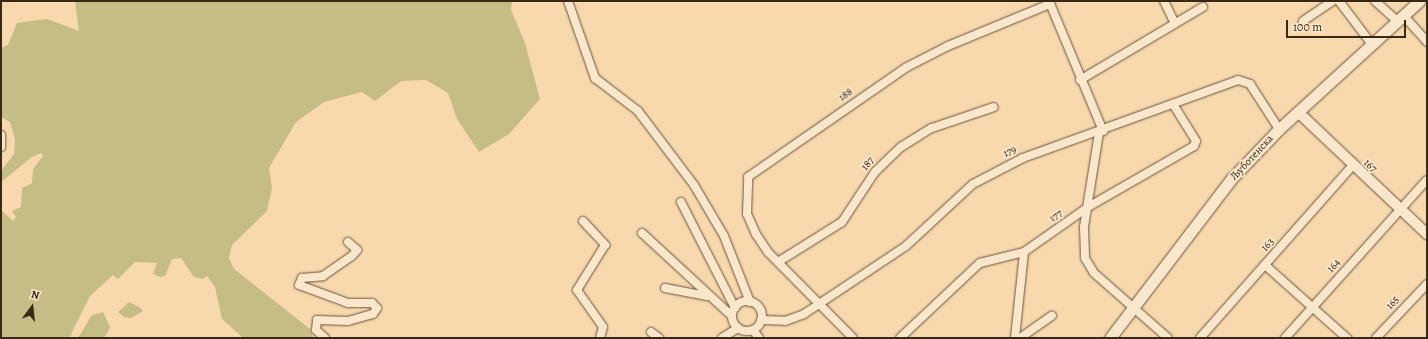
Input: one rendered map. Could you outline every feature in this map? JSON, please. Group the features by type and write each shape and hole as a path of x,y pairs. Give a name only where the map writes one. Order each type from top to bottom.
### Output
{"main road":[{"name":"Љуботенска","path":"1110,338 1232,178 1279,128 1373,46 1419,1"}],"street":[{"path":"568,1 595,78 638,111 694,185 724,236 750,302 760,309 761,320 753,330"},
{"path":"1164,1 1175,24"},
{"path":"1303,21 1333,1"},
{"path":"1339,1 1373,46"},
{"path":"1375,1 1400,18 1427,42"},
{"path":"1050,2 1101,132 1088,207 1085,258 1094,273 1132,309 1168,338"},
{"name":"188","path":"853,338 778,262 756,234 747,214 746,182 753,170 907,67 948,46 1050,2"},
{"path":"1080,80 1203,7"},
{"name":"179","path":"761,320 785,322 819,302 906,246 960,195 989,175 1023,158 1101,132 1173,104 1244,80 1279,128"},
{"name":"177","path":"900,338 970,270 980,263 1024,252 1088,207 1194,146 1196,141 1173,104"},
{"name":"187","path":"778,262 842,222 871,177 901,147 932,128 994,107"},
{"name":"167","path":"1298,112 1352,166 1427,234"},
{"path":"1,135 1,148"},
{"name":"163","path":"1200,338 1352,166"},
{"name":"164","path":"1285,338 1399,208 1427,180"},
{"path":"681,202 733,312 738,328"},
{"path":"583,221 605,245 577,290 603,327 600,338"},
{"path":"642,233 707,297 733,312"},
{"path":"325,338 316,330 316,320 348,321 373,314 377,308 372,303 348,302 300,285 302,278 323,276 352,256 357,250 348,242"},
{"path":"1016,338 1024,252"},
{"path":"1265,265 1347,338"},
{"name":"165","path":"1376,338 1427,284"},
{"path":"665,288 707,297"},
{"path":"733,312 750,302"},
{"path":"1020,338 1052,316"},
{"path":"722,338 738,328 753,330 759,338"},
{"path":"651,332 659,338"}],"shaded area":[{"path":"75,1 512,1 511,10 525,43 540,99 509,134 479,152 457,119 448,93 426,80 401,81 375,101 362,92 324,102 296,122 269,168 272,188 267,211 232,245 229,258 234,269 310,329 313,338 243,338 222,319 215,287 207,276 203,279 194,277 181,258 172,259 165,276 161,277 153,274 157,263 135,262 118,279 113,275 90,296 70,337 73,338 1,338 1,210 13,221 16,217 12,211 21,207 22,188 32,183 33,169 43,156 41,153 32,157 1,182 1,171 14,154 15,139 10,122 1,117 1,48 8,45 17,23 47,19 79,31"},
{"path":"129,302 139,307 143,311 131,318 124,317 118,312"},
{"path":"103,312 110,327 107,334 103,338 78,338 92,315"}]}
